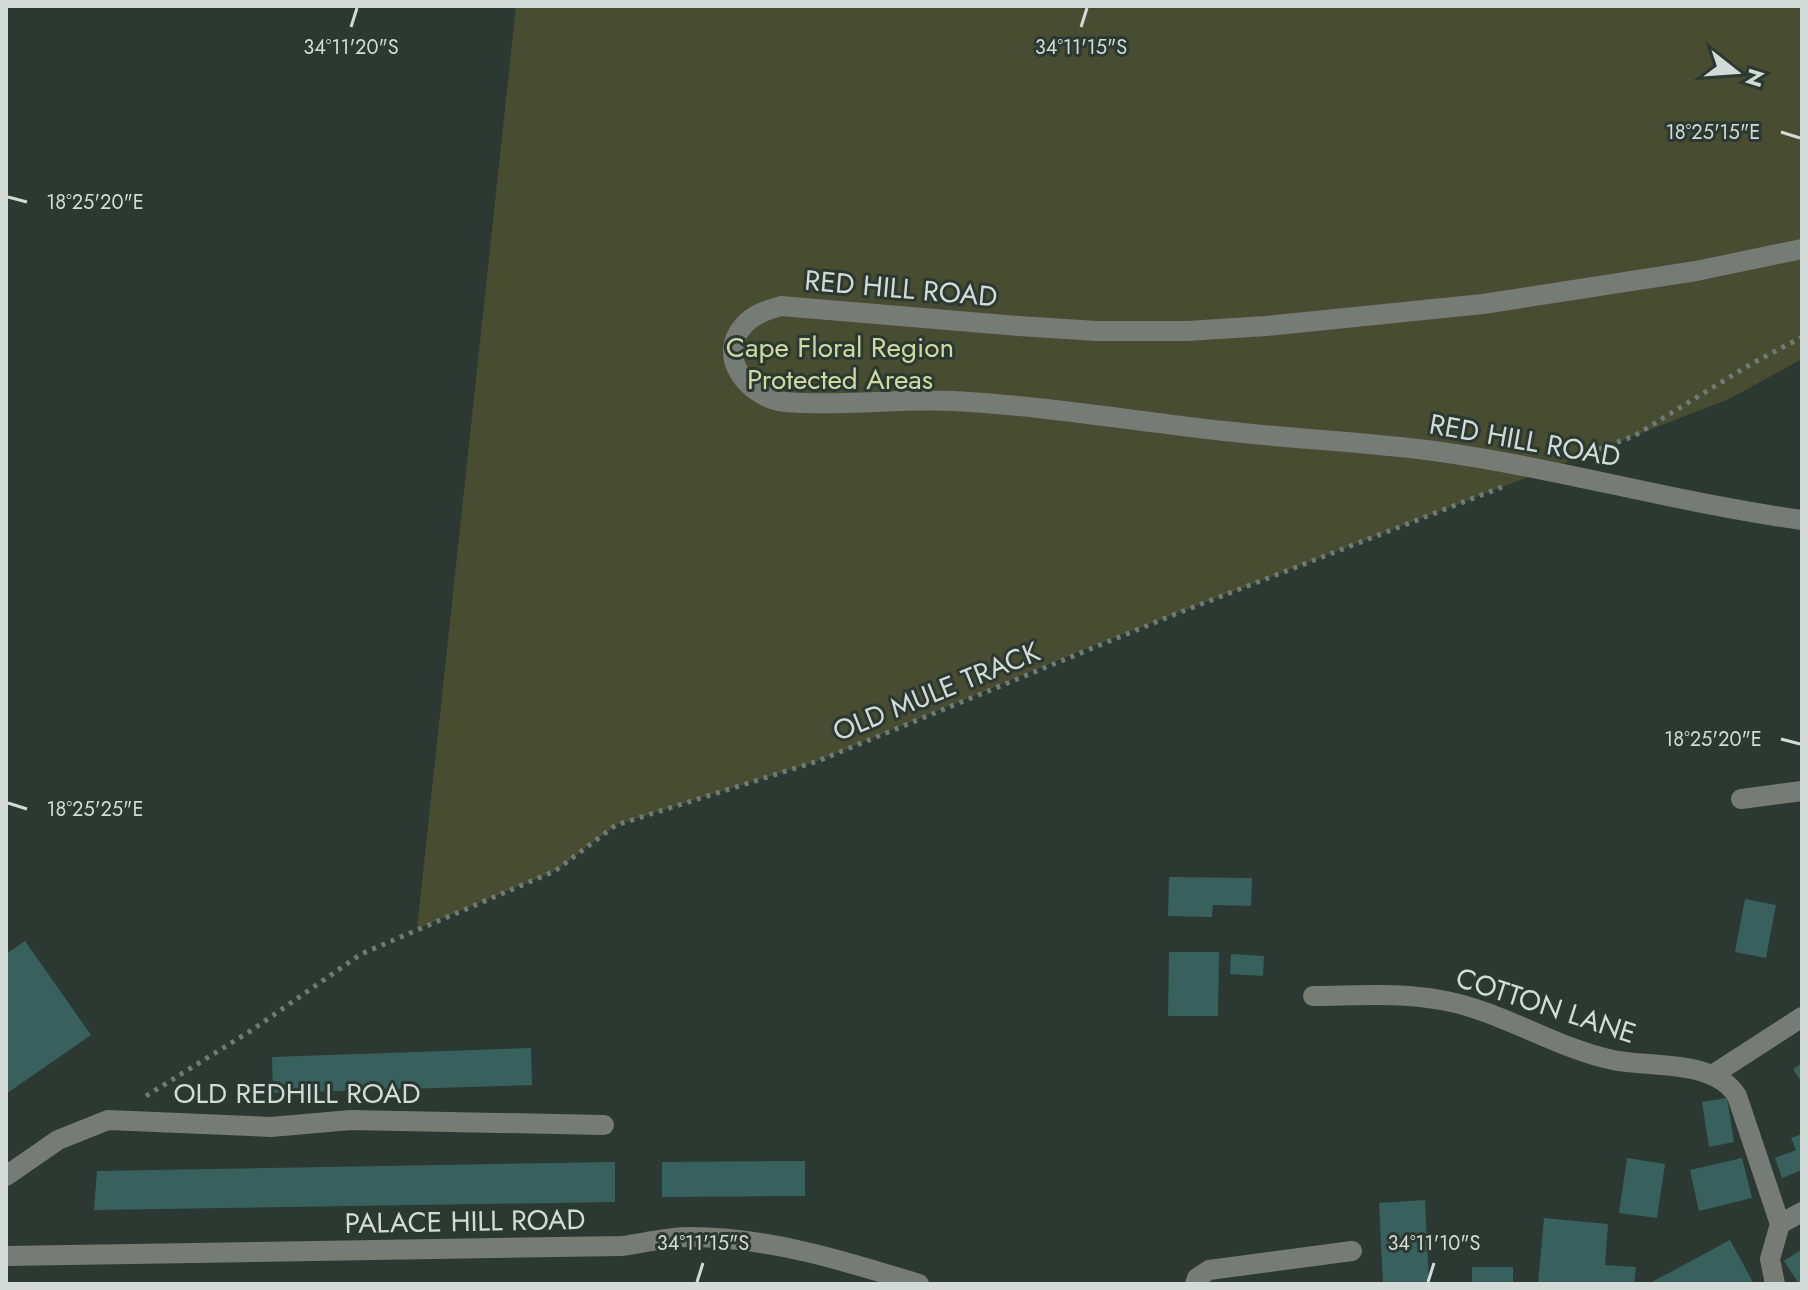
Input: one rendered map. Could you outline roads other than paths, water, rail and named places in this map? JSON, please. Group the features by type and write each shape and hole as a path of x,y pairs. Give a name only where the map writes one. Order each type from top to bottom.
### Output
{"street":[{"name":"RED HILL ROAD","path":"1802,249 1696,271 1483,304 1187,331 1034,327 781,306 765,311 741,328 734,359 737,372 745,384 777,401 813,405 952,401 1433,451 1802,520"},
{"path":"1741,799 1802,791"},
{"name":"COTTON LANE","path":"1313,996 1442,1000 1610,1059 1714,1074"},
{"path":"1775,1284 1770,1259 1780,1224 1737,1096 1729,1084 1714,1074 1802,1017"},
{"name":"OLD REDHILL ROAD","path":"6,1176 58,1140 108,1120 271,1127 351,1120 604,1125"},
{"path":"1780,1224 1802,1212"},
{"name":"PALACE HILL ROAD","path":"6,1256 622,1246 687,1237 761,1244 827,1258 919,1284"},
{"path":"1195,1284 1197,1278 1209,1270 1352,1251"}],"park label":[{"name":"Cape Floral Region Protected Areas","path":"840,363"}]}
